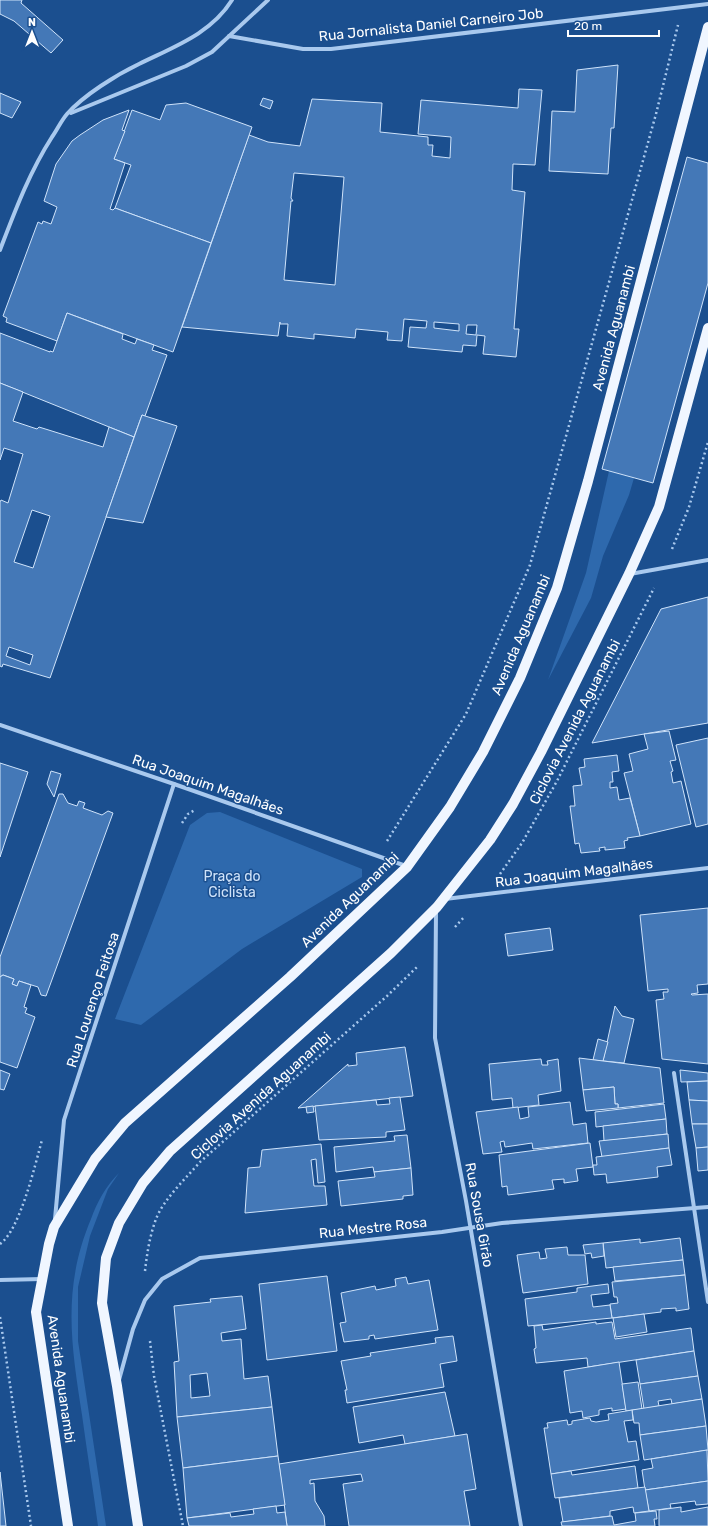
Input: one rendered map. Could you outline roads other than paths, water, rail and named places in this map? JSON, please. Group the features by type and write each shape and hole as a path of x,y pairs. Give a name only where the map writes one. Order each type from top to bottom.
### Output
{"main road":[{"name":"Avenida Aguanambi","path":"68,1526 36,1312 54,1227 95,1159 125,1123 290,977 407,866 450,807 483,752 520,678 557,588 588,481 708,27"},
{"path":"138,1526 117,1386 102,1303 106,1258 119,1223 143,1183 170,1151 386,958 440,903 490,840 541,752 629,574 659,507 708,328"}],"street":[{"path":"0,250 27,182 41,154 66,114 111,80 194,36 215,22 226,11 232,0"},
{"path":"66,114 186,66 212,52 268,0"},
{"name":"Rua Jornalista Daniel Carneiro Job","path":"229,36 303,49 331,49 708,4"},
{"path":"629,574 708,560"},
{"name":"Rua Joaquim Magalhães","path":"0,725 174,784 407,866"},
{"name":"Rua Lourenço Feitosa","path":"54,1227 64,1120 174,784"},
{"name":"Rua Joaquim Magalhães","path":"440,903 484,895 708,868"},
{"name":"Rua Sousa Girão","path":"440,903 436,948 435,1038 470,1228 520,1526"},
{"path":"674,1073 708,1302"},
{"name":"Rua Mestre Rosa","path":"117,1386 133,1329 144,1300 162,1279 200,1258 470,1228 502,1223 708,1207"},
{"path":"0,1280 42,1279"}],"park label":[{"name":"Praça do Ciclista","path":"232,884"}]}
